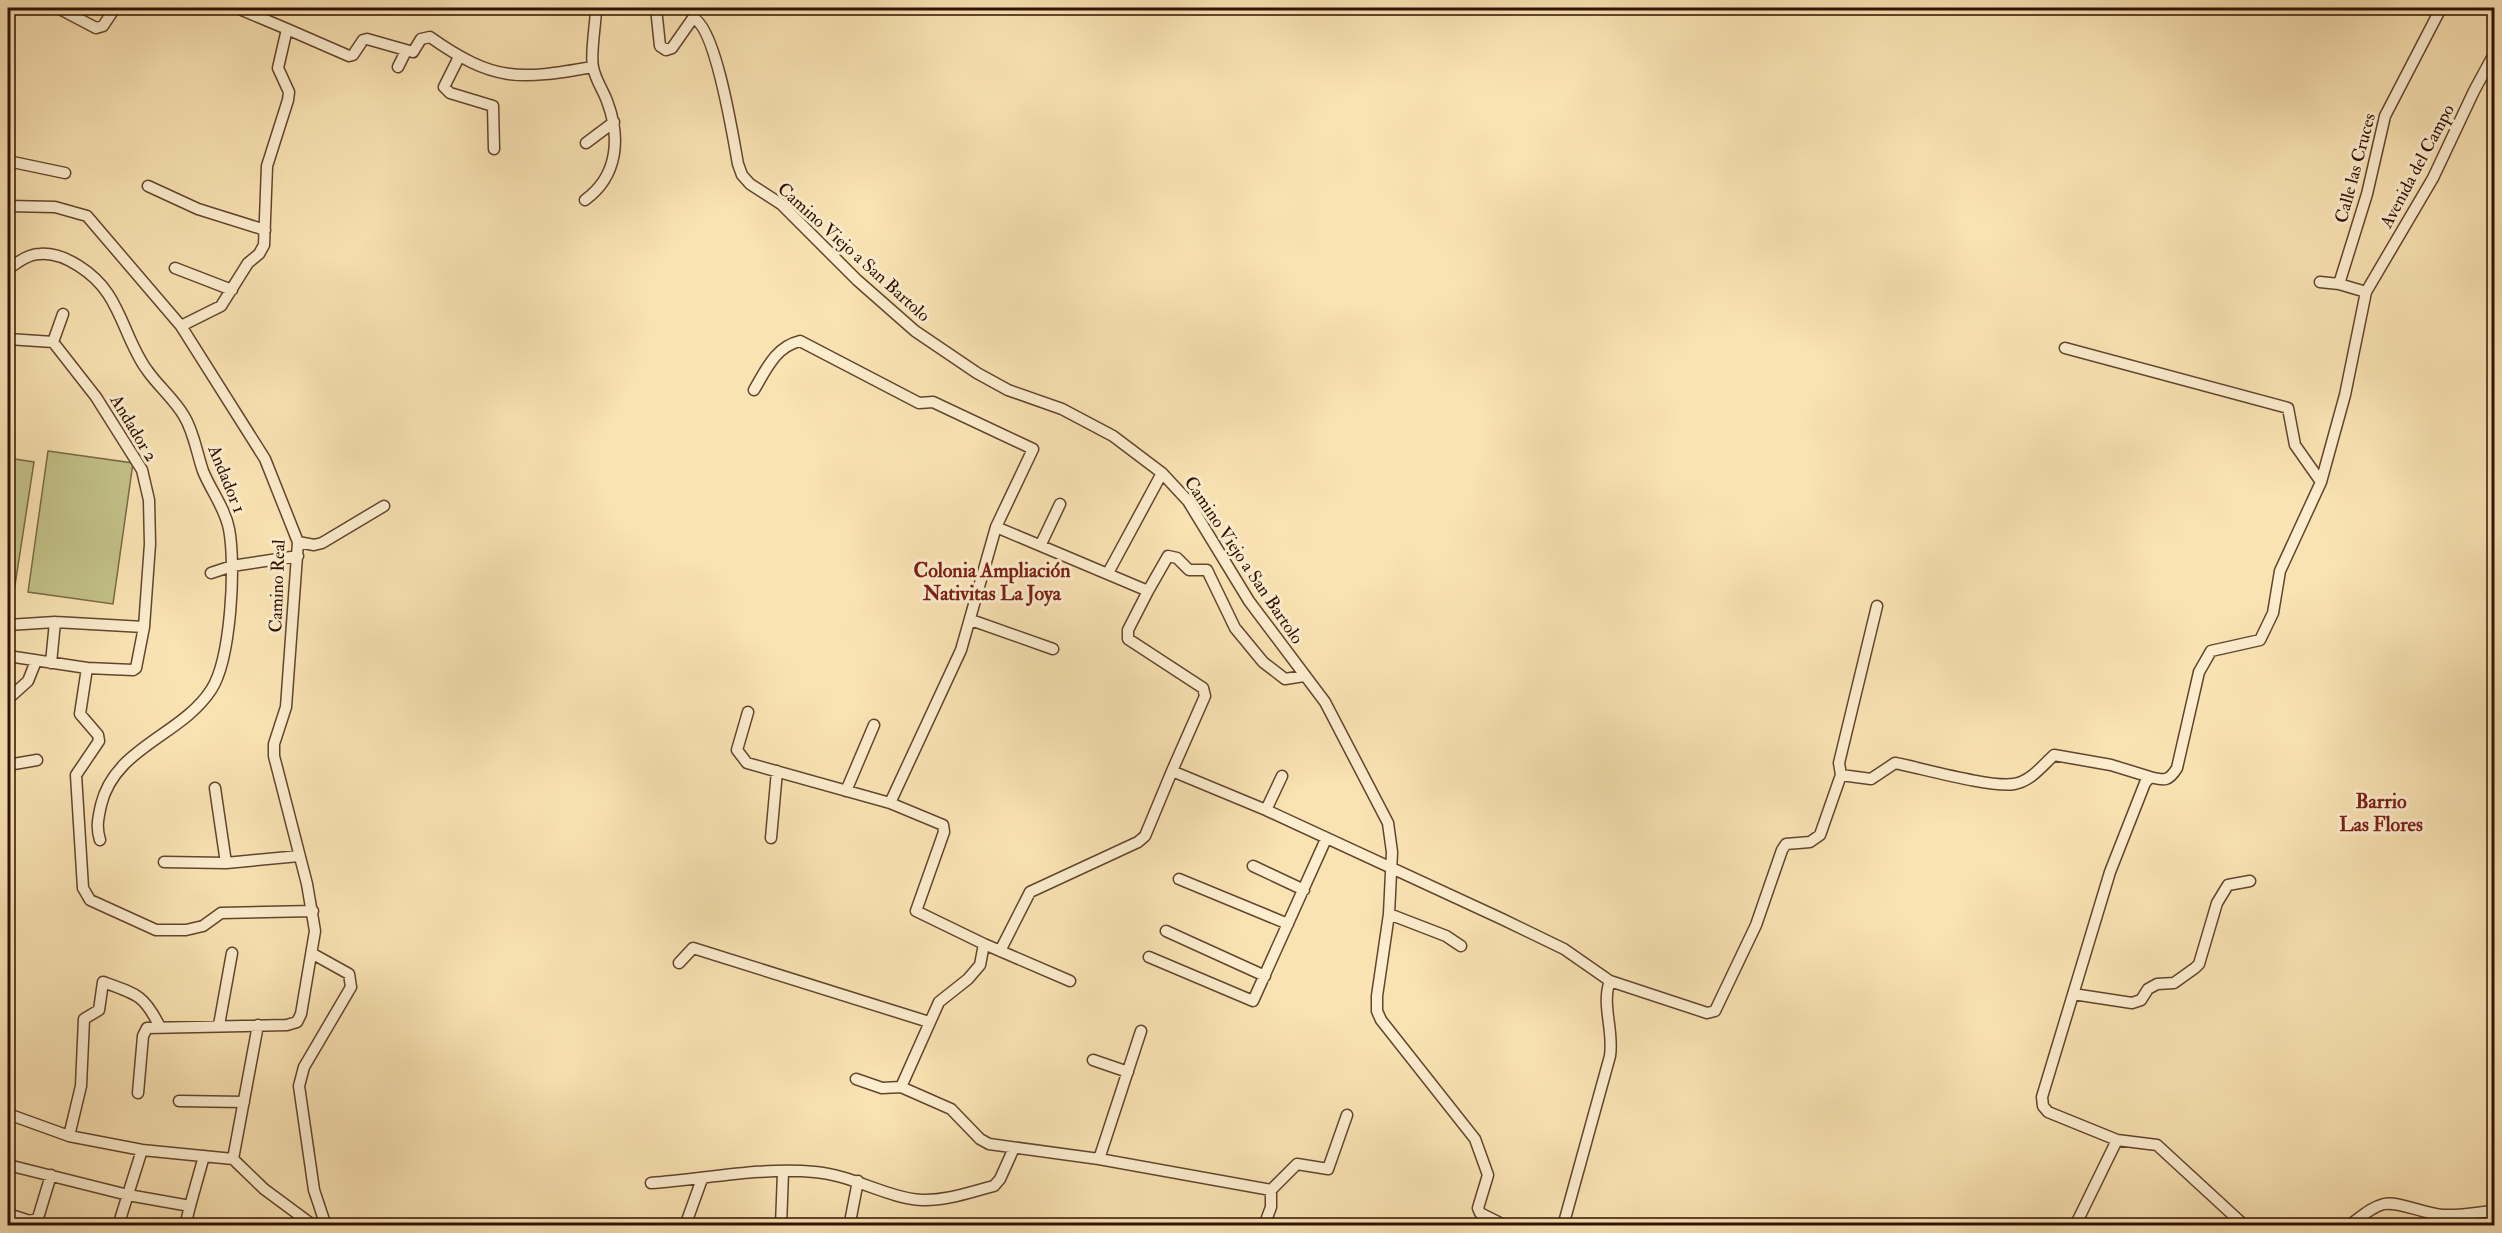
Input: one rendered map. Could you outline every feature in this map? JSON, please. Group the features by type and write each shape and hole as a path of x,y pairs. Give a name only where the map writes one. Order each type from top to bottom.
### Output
{"street":[{"path":"58,8 96,28 103,26 115,8"},
{"path":"237,8 266,13 288,29 349,56 353,55 363,40 367,39 413,52 421,39 430,37 459,57 499,73 519,77 592,67"},
{"path":"585,200 599,190 609,175 613,159 614,122 592,67 596,8"},
{"name":"Camino Viejo a San Bartolo","path":"656,8 658,39 660,46 666,50 672,48 693,18 702,25 721,78 738,164 750,184 781,204 857,280 945,354 1008,390 1062,409 1113,436 1162,473 1188,501 1249,601 1325,702 1383,811 1391,836 1389,914 1378,987 1377,1011 1381,1020 1475,1139 1488,1175 1478,1208 1480,1213 1506,1226"},
{"name":"Calle las Cruces","path":"2339,284 2367,194 2385,116 2441,8"},
{"path":"182,326 221,306 248,263 259,254 264,245 267,166 289,92 278,68 288,29"},
{"path":"399,68 406,51"},
{"name":"Avenida del Campo","path":"2150,777 2163,781 2170,778 2177,768 2199,672 2211,651 2260,640 2272,613 2280,571 2321,482 2345,395 2366,292 2433,178 2494,54"},
{"path":"459,57 444,87 450,93 493,106 494,149"},
{"path":"586,143 614,122"},
{"path":"8,161 65,173"},
{"path":"148,186 198,209 265,230"},
{"name":"Camino Real","path":"8,206 55,207 87,216 182,326 265,459 298,543 286,707 274,744 274,756 313,911 315,931 313,954 301,1014 297,1022 258,1025"},
{"name":"Andador 1","path":"8,269 28,256 40,254 56,256 91,274 104,288 122,315 147,371 186,418 204,472 229,528 232,566 225,643 213,688 199,705 123,763 107,785 96,826 100,840"},
{"path":"175,268 232,290"},
{"path":"2320,282 2339,284 2366,292"},
{"path":"8,339 52,342 63,314"},
{"path":"754,390 776,354 788,344 800,341 919,403 933,402 1033,449 1033,454 996,527 971,620 929,723 890,803"},
{"name":"Andador 2","path":"52,342 96,397 142,470 148,500 150,544 139,663 133,670 87,668"},
{"path":"2065,348 2288,408 2295,445 2321,482"},
{"path":"1108,573 1162,473"},
{"path":"1041,544 1060,504"},
{"path":"298,543 314,545 322,543 384,506"},
{"path":"996,527 1149,591"},
{"path":"211,573 232,566 298,556"},
{"path":"1000,951 1030,892 1138,842 1145,836 1205,696 1203,688 1128,639 1128,630 1168,556 1177,558 1189,570 1207,570 1234,628 1248,646 1285,679 1304,676"},
{"path":"1172,771 1390,866 1564,949 1610,981 1707,1013 1715,1011 1756,925 1782,850 1786,844 1810,842 1820,836 1841,775 1839,763 1877,606"},
{"path":"971,620 1053,649"},
{"path":"51,663 55,622"},
{"path":"8,625 55,622 144,627"},
{"path":"8,656 87,668 80,714 98,735 99,741 76,775 76,796 80,823 83,888 90,900 156,930 186,930 203,926 221,913 313,911"},
{"path":"8,700 28,681 36,661"},
{"path":"748,712 737,750 747,763 890,803 944,825 944,832 916,911 984,944 1070,981"},
{"path":"846,790 874,725"},
{"path":"1841,775 1871,779 1895,763 1990,783 2013,784 2033,775 2054,755 2111,765 2150,777 2140,793 2110,872 2042,1097 2043,1106 2048,1112 2117,1140 2157,1145 2245,1226"},
{"path":"8,765 38,759"},
{"path":"771,838 777,771"},
{"path":"1266,810 1282,776"},
{"path":"215,788 226,863"},
{"path":"1149,957 1253,1001 1305,890 1326,839"},
{"path":"164,862 226,863 299,856"},
{"path":"1253,866 1305,890"},
{"path":"1179,879 1288,924"},
{"path":"2073,994 2132,1003 2141,1000 2148,989 2157,984 2174,983 2199,964 2209,925 2228,885 2250,881"},
{"path":"1389,914 1446,936 1461,946"},
{"path":"1166,931 1265,976"},
{"path":"901,1087 929,1022 943,997 958,989 980,965 984,944"},
{"path":"679,963 693,948 929,1022"},
{"path":"219,1026 232,952"},
{"path":"313,954 349,974 351,979 351,987 304,1067 299,1086 314,1190 326,1226"},
{"path":"1563,1226 1610,1056 1613,1039 1605,993 1610,981"},
{"path":"69,1136 81,1086 84,1019 99,1010 103,982 135,994 150,1005 160,1027"},
{"path":"138,1093 143,1036 147,1028 258,1025 233,1159"},
{"path":"1099,1160 1141,1031"},
{"path":"1093,1060 1128,1072"},
{"path":"856,1079 882,1088 901,1087 951,1109 980,1139 1014,1148 1099,1160 1271,1190"},
{"path":"179,1101 244,1102"},
{"path":"8,1114 69,1136 142,1149 233,1159 264,1189 314,1226"},
{"path":"1264,1226 1271,1207 1271,1190 1297,1164 1329,1169 1347,1115"},
{"path":"2075,1226 2117,1140"},
{"path":"651,1183 702,1179 723,1174 815,1172 858,1181 905,1197 921,1200 943,1199 994,1186 1000,1179 1014,1148"},
{"path":"118,1226 142,1149"},
{"path":"185,1226 204,1156"},
{"path":"8,1165 128,1195 190,1206"},
{"path":"781,1226 783,1172"},
{"path":"8,1214 30,1221 39,1218 51,1175"},
{"path":"685,1226 702,1179"},
{"path":"851,1217 858,1181"},
{"path":"2348,1226 2376,1206 2386,1204 2398,1204 2419,1212 2445,1216 2494,1211"}],"shaded area":[{"path":"48,451 133,463 113,604 28,592"},
{"path":"8,458 34,462 11,611 8,611"}],"district":[{"name":"Colonia Ampliación Nativitas La Joya","path":"992,582"},
{"name":"Barrio Las Flores","path":"2381,812"}]}
